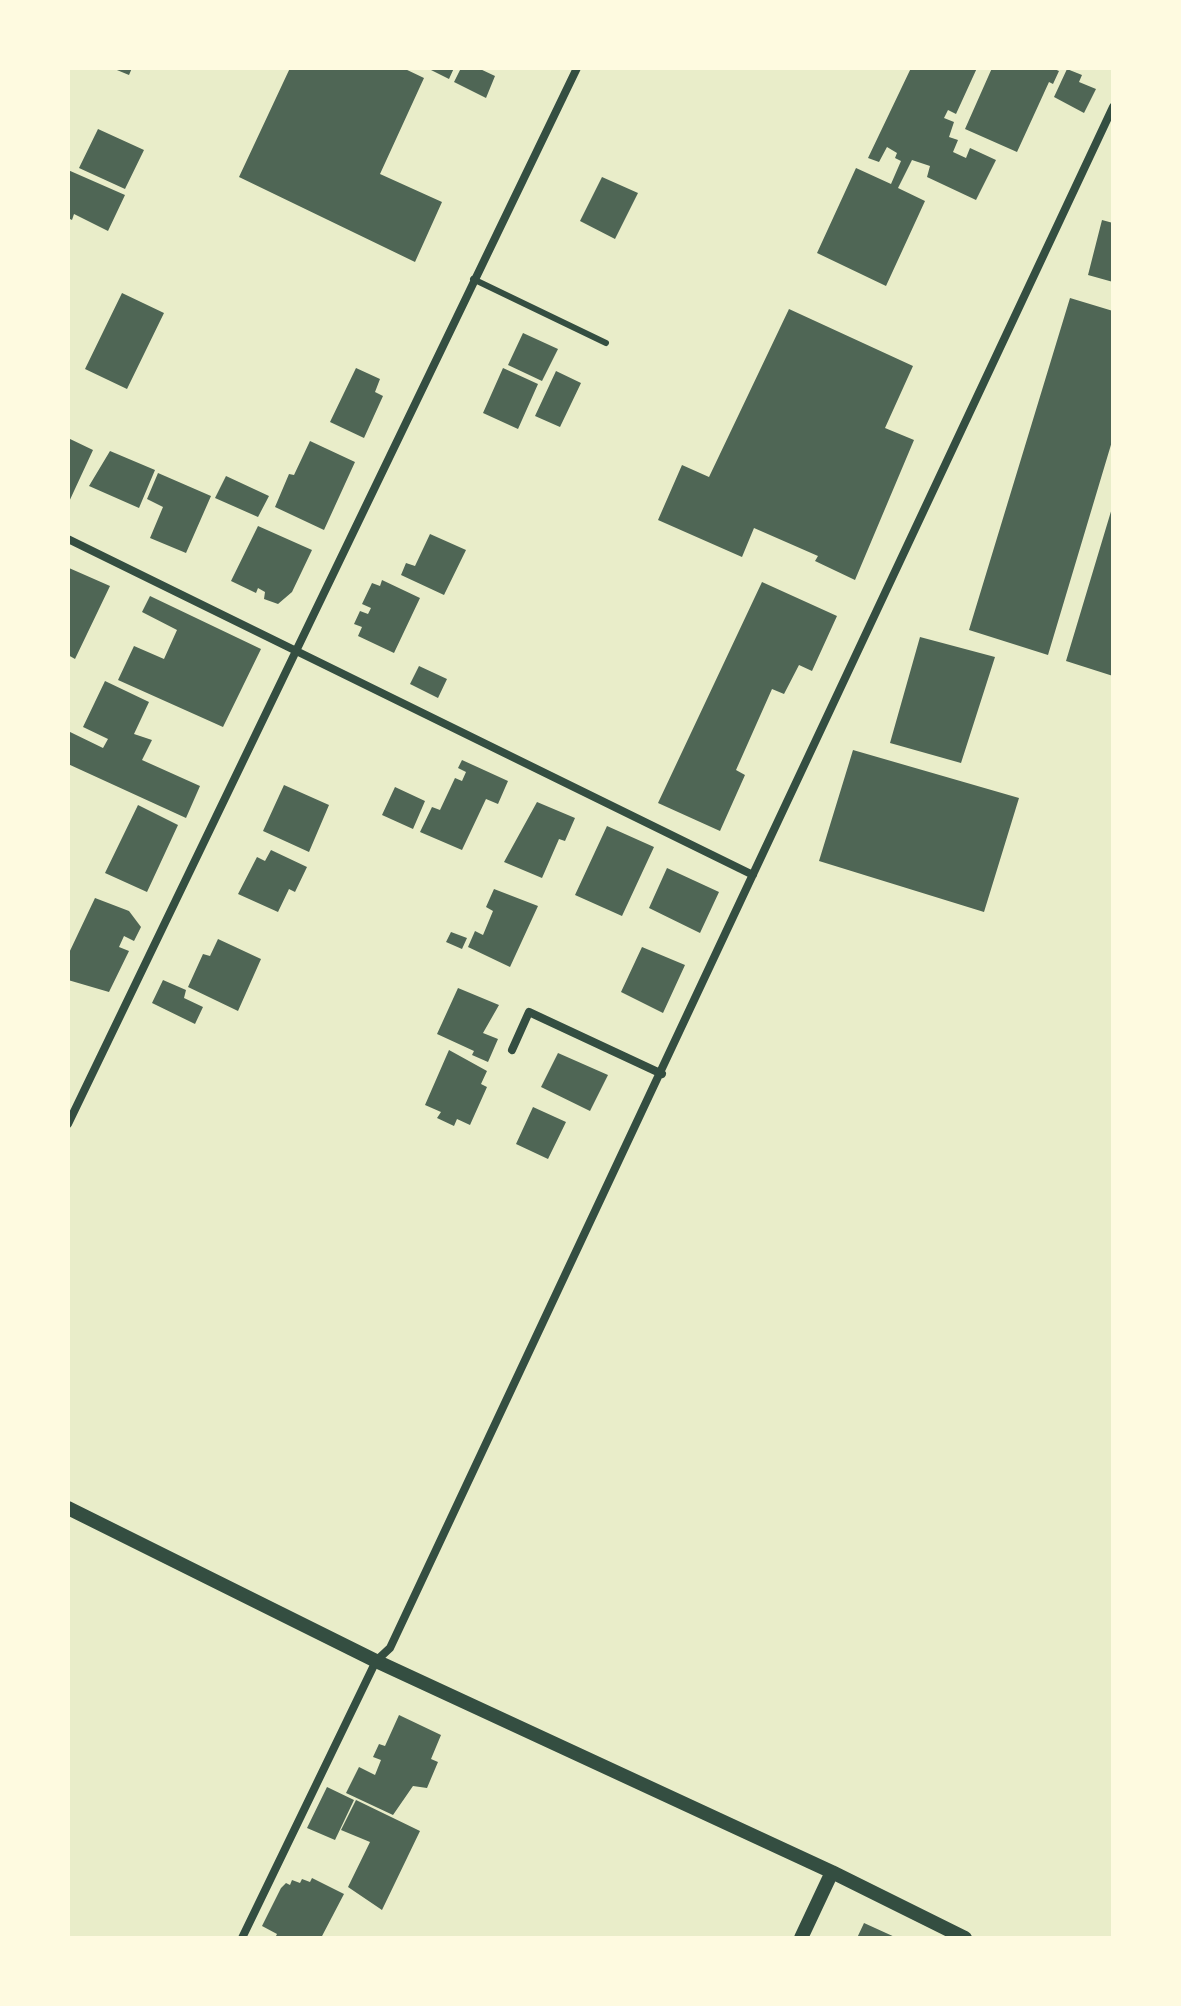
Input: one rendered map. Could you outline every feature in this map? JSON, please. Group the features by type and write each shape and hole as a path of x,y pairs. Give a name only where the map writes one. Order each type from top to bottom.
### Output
{"street":[{"path":"68,1124 577,68"},
{"path":"242,1938 376,1661 390,1648 662,1074 1113,107"},
{"path":"68,539 753,875"},
{"path":"512,1050 529,1012 662,1074"},
{"path":"68,1508 376,1661 832,1872 965,1938"},
{"path":"801,1938 832,1872"}],"lane":[{"path":"473,279 606,343"}],"building":[{"path":"112,68 132,68 129,75"},
{"path":"290,68 403,68 424,78 380,174 442,202 415,262 239,177"},
{"path":"427,68 454,68 449,79"},
{"path":"461,68 478,68 495,76 486,98 454,82"},
{"path":"911,68 977,68 956,114 948,110 944,118 954,122 949,137 958,140 953,152 966,158 970,148 996,160 976,200 927,177 930,166 912,160 898,188 925,201 886,286 817,253 856,168 891,184 901,161 895,158 897,153 887,147 879,162 868,158"},
{"path":"992,68 1052,68 1059,71 1053,84 1049,82 1017,152 965,129"},
{"path":"1067,69 1082,75 1079,82 1096,89 1084,113 1054,97"},
{"path":"98,129 144,150 125,189 79,168"},
{"path":"68,170 125,195 108,231 74,214 72,220 68,218"},
{"path":"602,177 638,193 615,239 580,221"},
{"path":"1102,220 1113,223 1113,282 1088,275"},
{"path":"122,293 164,313 127,389 85,369"},
{"path":"1070,298 1113,311 1113,438 1048,655 969,630"},
{"path":"789,309 913,366 885,428 914,440 855,580 815,561 818,556 754,528 742,557 658,520 682,465 709,477"},
{"path":"523,333 558,349 542,381 508,365"},
{"path":"356,368 380,379 375,392 383,396 364,438 330,422"},
{"path":"503,368 538,384 518,429 483,413"},
{"path":"556,371 581,383 560,427 535,416"},
{"path":"68,438 93,450 68,504"},
{"path":"310,441 355,462 324,530 275,507 289,474 294,475"},
{"path":"110,451 155,470 139,508 89,486"},
{"path":"158,473 211,496 186,553 150,538 163,507 147,499"},
{"path":"226,476 269,496 258,517 215,498"},
{"path":"1113,508 1113,676 1066,661"},
{"path":"258,526 312,550 292,592 278,604 264,599 265,592 258,588 256,593 231,581"},
{"path":"430,534 466,550 444,595 401,575 406,563 415,566"},
{"path":"69,568 110,586 75,659 68,655"},
{"path":"382,580 420,598 394,653 358,636 362,627 354,624 360,611 368,614 371,608 362,604 372,583 380,586"},
{"path":"762,582 837,616 812,671 799,665 784,694 772,689 736,770 745,775 720,831 658,803"},
{"path":"150,596 261,649 223,727 118,680 134,646 164,659 177,630 142,612"},
{"path":"920,637 995,657 961,763 890,743"},
{"path":"419,666 447,679 438,698 410,684"},
{"path":"105,681 149,702 134,734 152,740 142,760 200,786 186,818 68,764 68,731 103,748 108,739 83,727"},
{"path":"853,750 1019,798 984,912 819,861"},
{"path":"462,760 508,781 498,804 486,799 462,850 420,832 432,807 440,810 455,778 462,781 466,772 458,768"},
{"path":"284,785 329,805 309,852 263,831"},
{"path":"395,787 425,801 413,829 382,815"},
{"path":"537,802 575,818 565,841 559,839 542,878 504,862"},
{"path":"138,805 178,825 147,892 105,873"},
{"path":"607,826 654,847 622,916 575,895"},
{"path":"271,850 307,867 295,892 289,889 278,912 238,894 257,857 265,861"},
{"path":"667,868 719,892 700,933 649,908"},
{"path":"494,889 538,906 510,967 468,947 475,931 483,935 493,911 486,907"},
{"path":"95,898 129,911 141,927 134,941 124,936 119,947 129,951 109,992 68,980 68,955"},
{"path":"451,932 467,938 462,949 446,942"},
{"path":"218,939 261,959 238,1011 188,987 203,954 210,956"},
{"path":"642,947 685,965 663,1013 621,992"},
{"path":"163,980 186,990 184,998 203,1007 195,1024 152,1003"},
{"path":"458,988 499,1005 483,1033 498,1039 488,1062 472,1055 474,1051 437,1034"},
{"path":"449,1050 487,1071 481,1084 487,1087 470,1125 457,1119 454,1126 437,1118 441,1112 425,1105"},
{"path":"558,1053 608,1075 590,1111 541,1087"},
{"path":"533,1107 566,1122 548,1159 516,1144"},
{"path":"399,1715 441,1735 431,1759 438,1762 427,1788 413,1786 393,1815 346,1793 359,1767 375,1775 381,1760 373,1757 379,1744 385,1746"},
{"path":"327,1787 354,1800 335,1840 307,1828"},
{"path":"356,1800 420,1831 382,1910 348,1887 370,1842 341,1830"},
{"path":"312,1878 344,1894 321,1938 275,1938 277,1934 262,1926 281,1888 286,1883 290,1885 292,1880 310,1882"},
{"path":"864,1923 897,1938 857,1938"}]}
